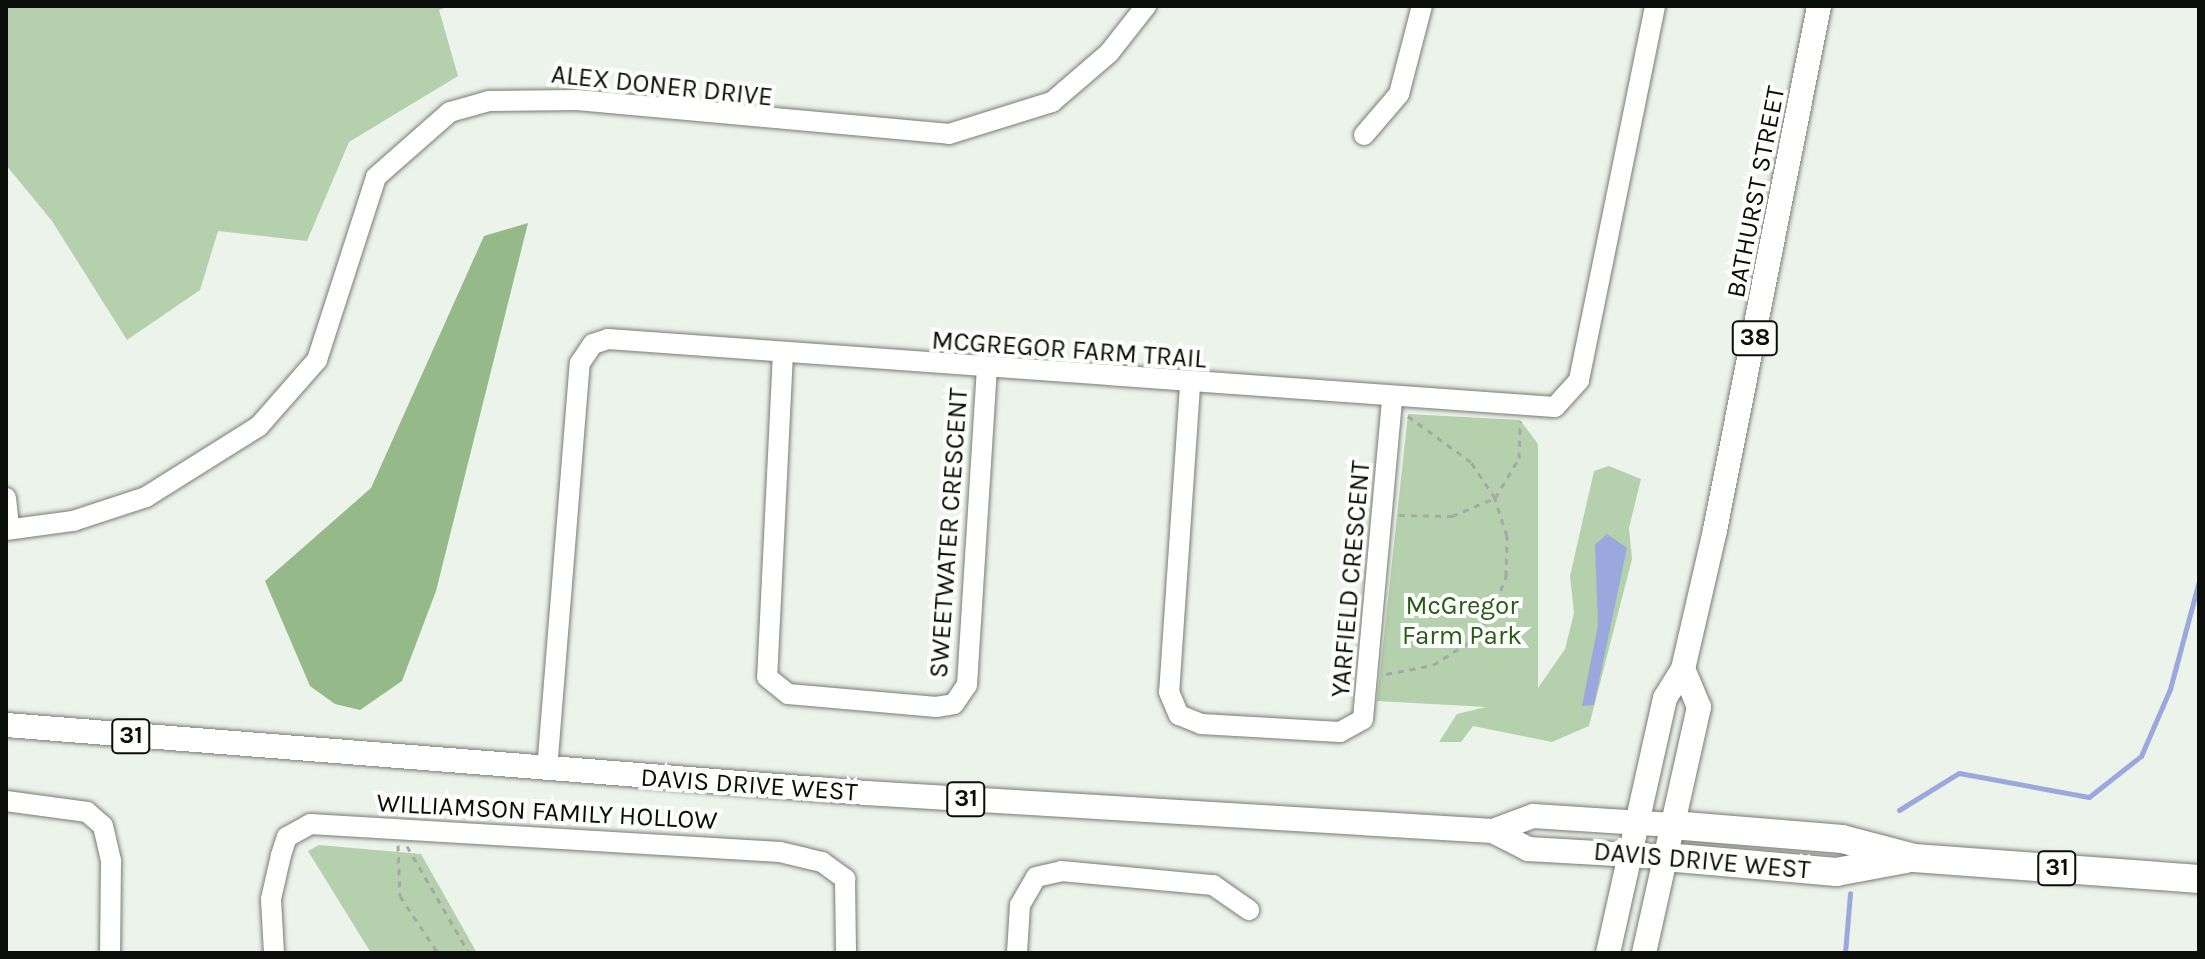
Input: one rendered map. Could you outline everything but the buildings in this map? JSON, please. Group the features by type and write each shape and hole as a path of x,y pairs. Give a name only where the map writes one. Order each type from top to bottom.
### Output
{"highway":[{"name":"DAVIS DRIVE WEST","path":"1672,825 1842,839 1914,858 2199,879"},
{"name":"DAVIS DRIVE WEST","path":"1665,857 1836,872 1914,858"}],"main road":[{"name":"BATHURST STREET","path":"1608,953 1641,822 1665,698 1683,669 1819,6"},
{"path":"1644,953 1699,707 1683,669"},
{"name":"DAVIS DRIVE WEST","path":"6,725 547,770 1493,831 1528,849 1665,857"},
{"name":"DAVIS DRIVE WEST","path":"1493,831 1533,816 1672,825"}],"street":[{"name":"ALEX DONER DRIVE","path":"8,529 73,521 146,497 259,426 317,360 376,177 450,112 489,101 577,100 949,134 1052,102 1109,53 1146,6"},
{"path":"1364,135 1399,94 1422,6"},
{"name":"MCGREGOR FARM TRAIL","path":"547,770 582,355 608,339 1190,386 1543,409 1575,392 1655,6"},
{"name":"SWEETWATER CRESCENT","path":"783,353 767,677 788,694 940,708 958,701 967,685 987,369"},
{"name":"YARFIELD CRESCENT","path":"1190,386 1169,692 1175,711 1196,724 1343,732 1365,716 1392,401"},
{"path":"6,498 8,529"},
{"path":"6,801 87,812 103,826 111,861 110,953"},
{"name":"WILLIAMSON FAMILY HOLLOW","path":"274,953 271,899 287,837 310,824 780,852 822,862 845,879 846,953"},
{"path":"1017,953 1020,905 1036,877 1061,871 1213,885 1249,910"}],"path":[{"path":"1370,676 1433,665 1467,644 1492,613 1507,563 1495,498 1471,462 1392,401"},
{"path":"1383,514 1452,516 1495,498 1519,458 1520,419 1529,420"},
{"path":"397,829 400,896 438,953"},
{"path":"397,829 469,953"}],"green space":[{"path":"6,6 449,6 439,10 458,76 349,142 307,241 218,231 200,290 127,340 52,221 6,165"},
{"path":"528,223 436,591 402,681 360,710 335,704 310,686 265,581 371,488 484,236"},
{"name":"McGregor Farm Park","path":"1408,414 1520,420 1538,444 1538,688 1565,649 1574,613 1570,576 1594,471 1609,466 1641,479 1629,528 1632,559 1589,726 1552,742 1473,726 1461,742 1439,742 1457,714 1486,707 1377,701"},
{"path":"319,845 421,854 477,953 371,953 308,851"}],"water":[{"path":"1607,534 1627,548 1594,705 1582,706 1598,625 1595,545"}],"waterway":[{"path":"1899,810 1959,773 2089,797 2141,756 2170,689 2199,581"},
{"path":"1845,953 1850,893"}]}
